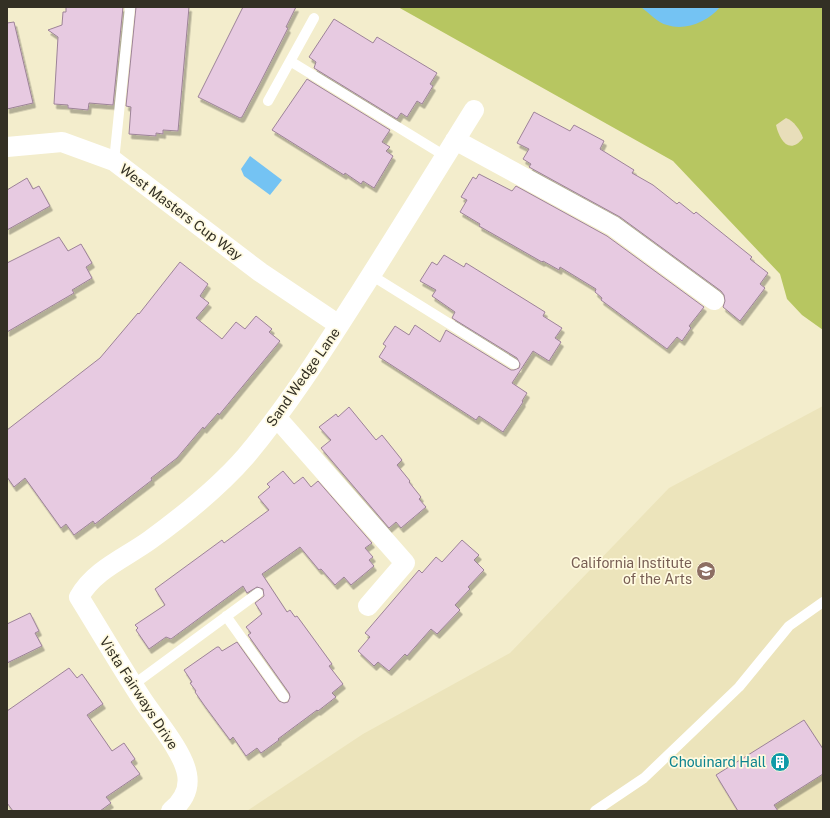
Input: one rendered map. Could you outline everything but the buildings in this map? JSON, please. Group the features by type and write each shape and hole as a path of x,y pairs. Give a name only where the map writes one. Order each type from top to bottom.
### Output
{"street":[{"name":"Sand Wedge Lane","path":"79,597 86,585 103,570 150,540 198,502 244,457 277,418 371,275 474,110"},
{"name":"West Masters Cup Way","path":"7,148 62,142 114,161 260,272 339,325"},
{"path":"450,148 613,226 714,300"},
{"path":"277,418 405,563 368,606"},
{"name":"Vista Fairways Drive","path":"79,597 133,685 183,760 187,776 187,792 178,805 170,811"}],"lane":[{"path":"114,161 130,7"},
{"path":"268,101 314,18"},
{"path":"290,61 450,148"},
{"path":"371,275 514,364"},
{"path":"133,685 258,593"},
{"path":"595,811 644,778 739,687 790,626 823,602"},
{"path":"226,616 284,697"}],"shaded area":[{"name":"California Institute of the Arts","path":"823,406 823,811 247,811 363,734 510,653 669,488"}],"green space":[{"path":"398,7 823,7 823,330 802,315 787,299 780,274 673,161"}],"sand":[{"path":"786,118 796,126 803,138 793,146 785,144 777,130 776,125"}],"water":[{"path":"641,7 720,7 703,21 689,26 674,27 657,20"},
{"path":"250,156 282,180 270,195 244,176 241,169"}],"place":[{"name":"California Institute of the Arts","path":"706,571"},
{"name":"Chouinard Hall","path":"780,762"}]}
